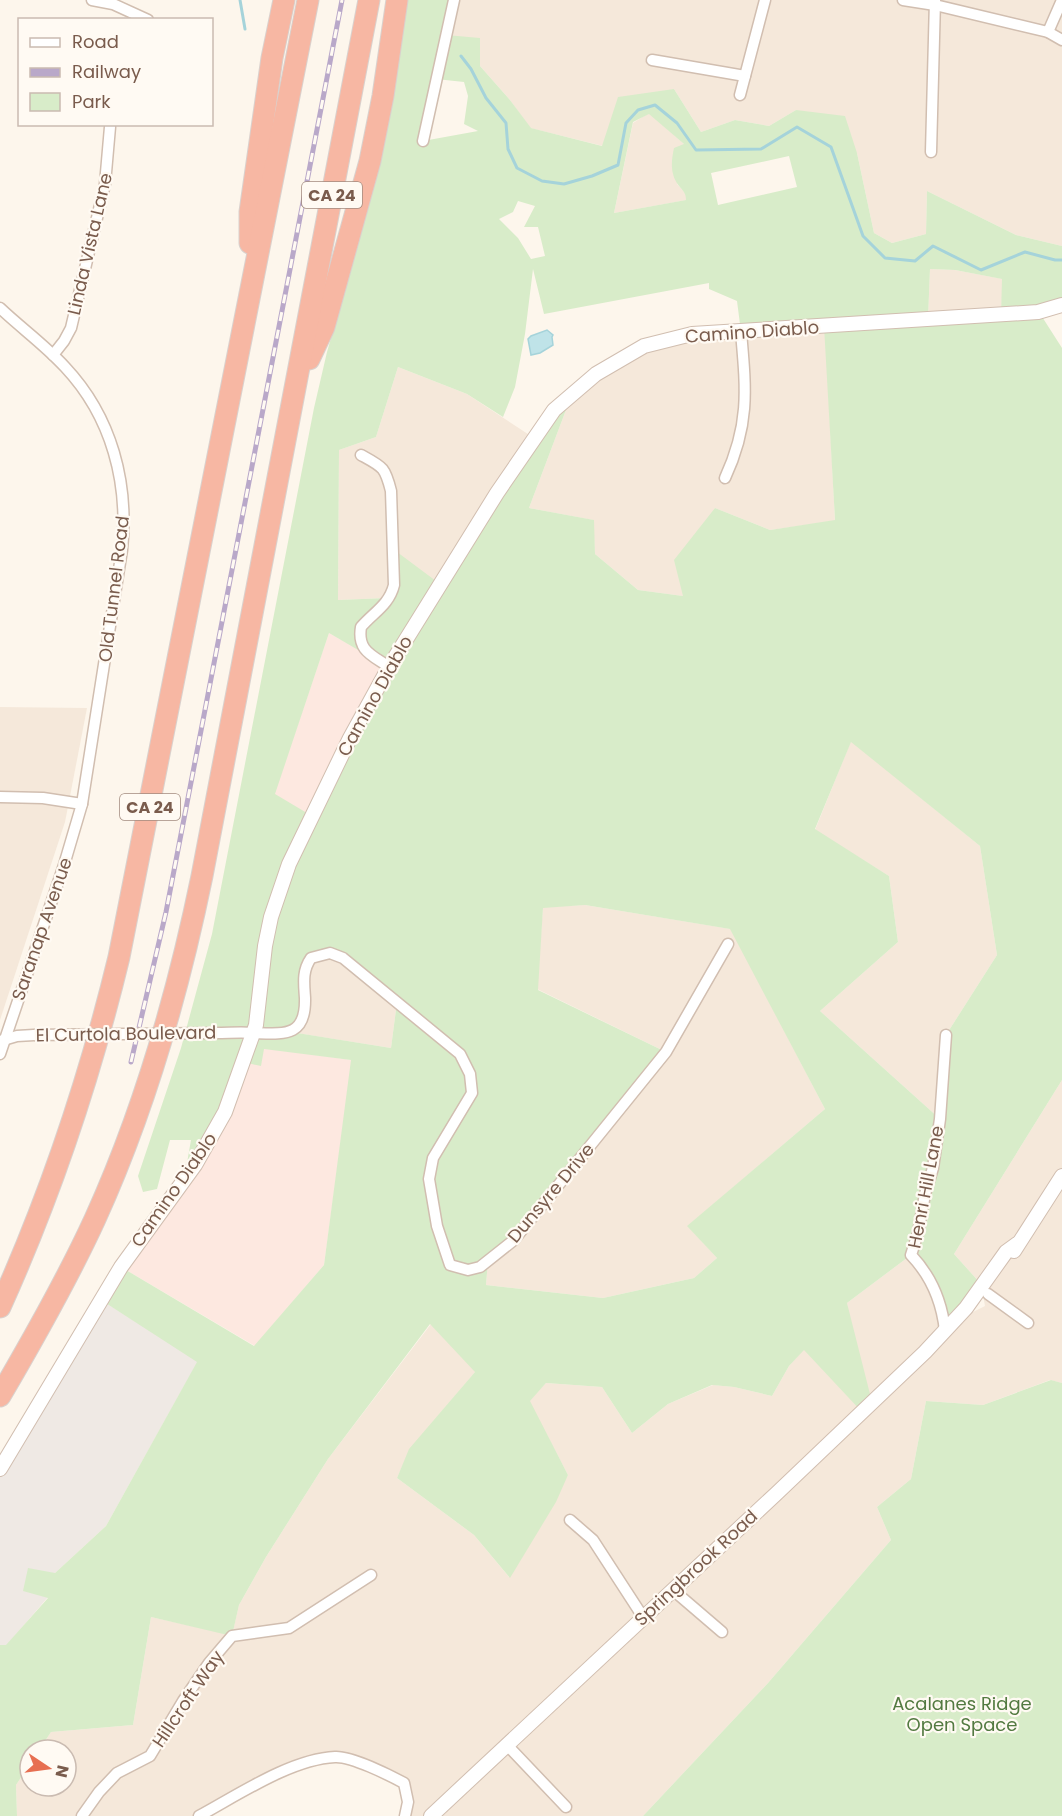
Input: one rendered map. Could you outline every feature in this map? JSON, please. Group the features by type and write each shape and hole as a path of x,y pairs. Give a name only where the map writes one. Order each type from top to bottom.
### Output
{"highway":[{"path":"272,58 276,0"},
{"path":"249,293 250,212 272,58 284,0"},
{"name":"CA 24","path":"0,1307 62,1154 89,1072 109,999 131,905 308,0"},
{"name":"CA 24","path":"0,1396 61,1287 99,1209 136,1119 163,1036 183,961 202,876 369,0"},
{"path":"295,390 324,327 370,161 383,96 397,0"}],"street":[{"path":"92,0 113,4 144,18"},
{"path":"423,141 454,0"},
{"path":"740,95 765,0"},
{"path":"903,0 935,2 1048,32 1062,40"},
{"path":"1048,32 1062,0"},
{"path":"931,152 935,2"},
{"path":"652,60 745,76"},
{"name":"Linda Vista Lane","path":"53,355 71,328 105,184 110,127"},
{"name":"Camino Diablo","path":"0,1469 122,1267 205,1150 225,1112 258,1016 271,917 289,864 350,738 389,667 497,492 554,410 596,374 644,346 692,334 1038,312 1062,305"},
{"name":"Old Tunnel Road","path":"0,308 53,355 79,383 100,416 115,454 123,492 122,550 82,804"},
{"path":"725,478 736,450 745,413 746,386 741,332"},
{"path":"361,455 382,466 391,491 394,585 391,597 384,607 361,627 359,638 367,652 389,667"},
{"path":"0,797 43,798 82,804"},
{"name":"Saranap Avenue","path":"0,1054 82,804"},
{"name":"Dunsyre Drive","path":"253,1032 274,1035 290,1032 298,1027 305,1014 305,967 311,958 330,954 343,958 460,1054 470,1074 472,1093 433,1158 429,1179 437,1226 450,1265 468,1270 480,1266 514,1240 666,1052 728,945"},
{"name":"El Curtola Boulevard","path":"3,1040 34,1035 253,1032"},
{"name":"Henri Hill Lane","path":"945,1331 943,1310 933,1286 922,1267 911,1255 933,1168 940,1119 946,1035"},
{"name":"Springbrook Road","path":"958,1318 988,1294 1017,1244 1062,1176"},
{"name":"Springbrook Road","path":"431,1816 945,1331 976,1295 1006,1252 1017,1244"},
{"path":"988,1294 1028,1323"},
{"path":"570,1520 593,1539 643,1617"},
{"name":"Hillcroft Way","path":"82,1816 99,1792 117,1773 150,1756 189,1691 232,1636 289,1628 371,1575"},
{"path":"673,1590 722,1632"},
{"path":"507,1745 566,1808"},
{"path":"199,1816 295,1765 337,1756 373,1768 404,1783 408,1802 405,1816"}],"shaded area":[{"path":"454,0 1062,0 1062,246 1016,235 927,191 926,234 892,243 874,233 857,153 796,110 769,126 735,120 701,132 674,89 603,146 530,128 510,100 480,66 446,35"},
{"path":"649,113 684,144 677,184 686,194 687,200 614,213 633,123"},
{"path":"930,269 955,270 1003,279 1001,314 928,319"},
{"path":"825,326 835,521 770,530 715,508 683,596 638,590 595,554 593,520 529,508 572,394 644,346"},
{"path":"398,367 467,394 534,438 440,584 394,585 386,598 338,600 339,450 376,437"},
{"path":"329,633 389,667 312,816 274,795"},
{"path":"0,707 87,708 65,822 0,1020"},
{"path":"851,741 980,846 997,955 946,1035 940,1119 820,1011 898,942 889,876 815,830"},
{"path":"585,905 731,929 825,1109 688,1226 717,1258 694,1278 603,1298 486,1285 488,1261 666,1052 537,989 543,907"},
{"path":"330,953 397,1002 391,1048 290,1032 305,967"},
{"path":"264,1048 352,1060 324,1265 255,1346 121,1267 195,1165 243,1061"},
{"path":"1062,1080 1062,1383 1050,1380 983,1405 926,1401 911,1479 877,1507 891,1540 768,1683 643,1816 405,1816 404,1783 337,1756 295,1765 199,1816 17,1816 16,1785 18,1782 18,1798 78,1798 78,1738 47,1738 51,1732 133,1725 151,1617 232,1635 239,1605 266,1557 328,1459 431,1324 476,1371 410,1449 397,1478 474,1535 509,1577 568,1475 529,1401 546,1383 602,1387 632,1433 668,1404 713,1385 734,1387 772,1396 789,1366 804,1349 862,1411 847,1303 911,1255 933,1286 945,1340 973,1312 985,1306 981,1284 954,1254"},
{"path":"101,1300 198,1361 106,1526 55,1573 48,1597 6,1646 0,1645 0,1469"}],"green space":[{"path":"407,0 454,0 446,35 480,38 480,66 531,128 602,146 618,97 674,89 701,132 735,120 769,126 796,110 845,116 857,153 874,233 892,243 926,234 927,191 1016,235 1062,246 1062,305 1039,312 1062,348 1062,1080 954,1254 981,1284 946,1318 911,1255 847,1303 872,1402 862,1412 804,1350 789,1366 772,1396 734,1387 712,1385 668,1404 632,1433 602,1387 546,1383 530,1401 568,1475 556,1502 510,1578 474,1535 397,1478 409,1449 475,1372 430,1324 328,1459 266,1557 239,1605 232,1636 151,1617 133,1725 51,1732 47,1738 18,1738 17,1816 0,1816 0,1645 6,1645 48,1598 23,1591 28,1568 55,1573 106,1526 197,1362 101,1300 121,1267 254,1346 324,1265 351,1060 264,1049 261,1066 243,1062 184,1180 191,1140 170,1140 157,1189 143,1192 138,1176 181,1048 212,934 314,408 327,352 371,198","holes":["436,79 464,82 468,96 464,124 478,131 423,141","649,114 684,144 674,148 672,168 686,200 614,213 633,122","789,156 797,187 718,205 711,173","518,201 535,206 524,227 538,227 545,256 531,259 518,238 499,219 513,212","533,269 544,314 709,283 709,289 737,301 741,332 824,326 835,520 770,530 715,508 674,560 683,596 638,590 595,554 594,520 529,508 572,394 440,584 393,549 394,585 386,598 338,600 339,450 376,437 398,367 467,394 503,417 515,387 525,334","930,269 955,270 1002,279 1001,314 928,319","329,633 389,668 312,816 275,794","851,742 980,846 997,955 946,1035 940,1119 820,1011 898,942 889,876 815,829","585,905 730,929 825,1109 687,1226 717,1258 694,1278 603,1298 486,1285 488,1261 514,1240 666,1052 538,990 543,908","311,957 343,958 397,1002 391,1048 291,1032 305,1014"]},
{"name":"Acalanes Ridge Open Space","path":"1051,1380 1062,1383 1062,1816 643,1816 768,1683 891,1540 877,1507 911,1479 926,1401 983,1405"}],"water":[{"path":"547,330 553,335 553,345 540,353 531,355 528,339"}],"waterway":[{"path":"240,0 245,29"},
{"path":"461,56 471,69 486,98 506,123 508,149 517,168 542,181 564,184 618,165 626,123 638,110 655,105 677,123 696,150 761,149 797,127 831,147 863,236 885,258 915,261 933,246 981,270 1025,252 1062,260"}],"railway":[{"path":"131,1062 166,912 342,0"}]}
